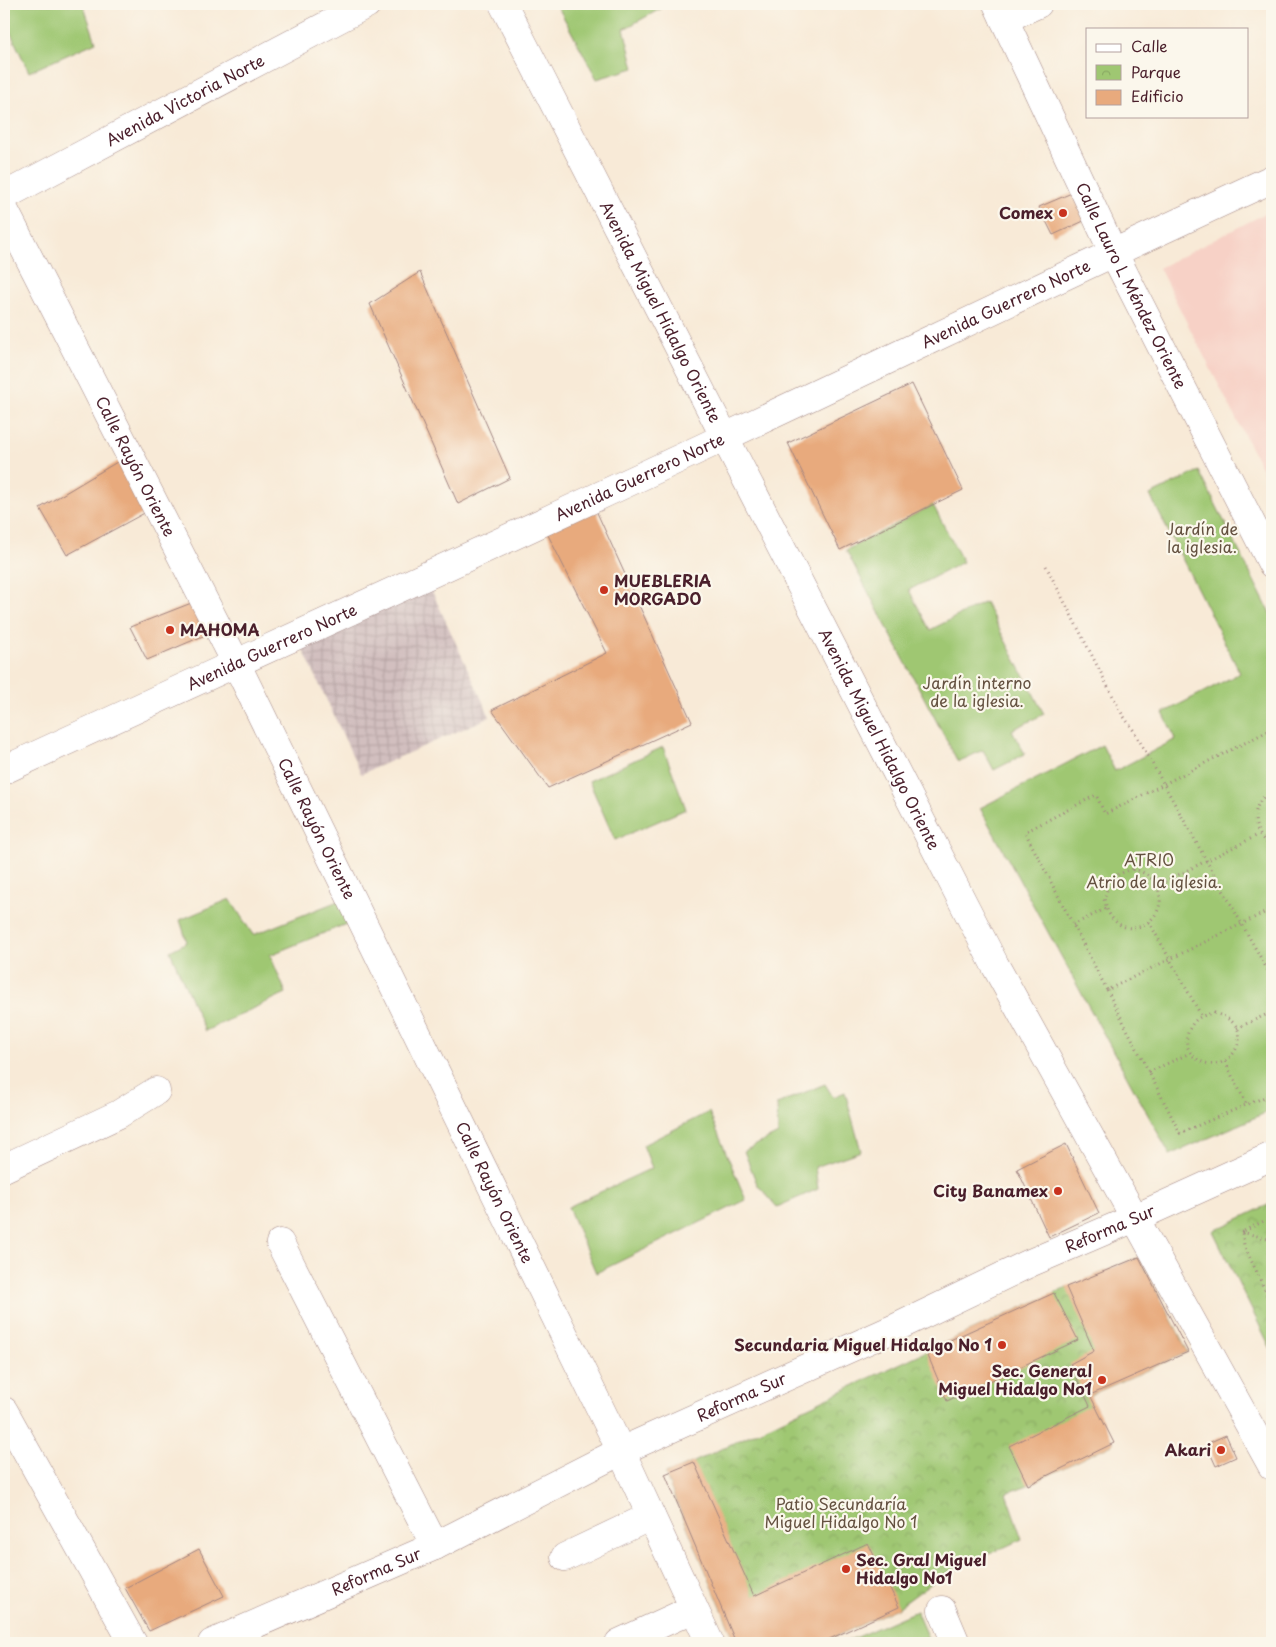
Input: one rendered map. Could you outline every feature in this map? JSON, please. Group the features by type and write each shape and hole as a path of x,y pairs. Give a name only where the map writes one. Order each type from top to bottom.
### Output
{"street":[{"name":"Avenida Victoria Norte","path":"4,196 367,4"},
{"name":"Avenida Miguel Hidalgo Oriente","path":"503,4 996,965 1272,1466"},
{"path":"1000,11 1038,4"},
{"name":"Calle Lauro L Méndez Oriente","path":"1000,11 1113,252 1272,564"},
{"name":"Avenida Guerrero Norte","path":"4,770 413,583 726,437 1113,252 1272,179"},
{"name":"Calle Rayón Oriente","path":"4,209 236,663 622,1451 710,1643"},
{"path":"4,1168 120,1114 156,1091"},
{"name":"Reforma Sur","path":"212,1643 434,1546 622,1451 895,1328 1030,1263 1272,1156"},
{"path":"280,1243 434,1546"},
{"path":"4,1411 133,1643"},
{"path":"565,1557 651,1516"},
{"path":"619,1643 693,1609"},
{"path":"942,1610 956,1643"}],"path":[{"path":"1046,566 1122,714 1134,731 1272,978"},
{"path":"1272,729 1105,814 1096,795 1025,832 1180,1133 1272,1094"},
{"path":"1272,792 1261,801 1256,810 1255,823 1258,835 1272,846"},
{"path":"1156,886 1258,835"},
{"path":"1132,869 1143,872 1152,878 1161,895 1160,906 1148,922 1137,928 1123,926 1113,920 1107,908 1104,898 1112,878 1132,869"},
{"path":"1073,925 1107,908"},
{"path":"1107,990 1272,908"},
{"path":"1148,922 1202,1016"},
{"path":"1237,1028 1272,1012"},
{"path":"1214,1014 1225,1016 1233,1021 1237,1028 1239,1036 1237,1046 1233,1054 1225,1062 1216,1064 1205,1063 1196,1059 1190,1052 1186,1042 1187,1032 1193,1021 1202,1016 1214,1014"},
{"path":"1149,1072 1190,1052"},
{"path":"1225,1062 1247,1105"},
{"path":"1242,1232 1272,1217"},
{"path":"1242,1232 1272,1240"},
{"path":"1242,1232 1244,1245 1272,1304"}],"shaded area":[{"path":"1272,210 1272,489 1159,268"},
{"path":"429,585 490,717 361,774 302,647"}],"green space":[{"path":"4,4 83,4 96,42 29,72 4,19"},
{"path":"563,4 659,4 662,8 624,29 634,68 597,79 558,7"},
{"name":"Atrio de la iglesia.","path":"1199,471 1272,617 1272,1110 1170,1155 980,808 1102,745 1115,771 1176,739 1163,713 1240,673 1150,495"},
{"name":"Jardín interno de la iglesia.","path":"933,505 963,562 909,590 930,630 985,602 1044,714 1012,730 1025,754 994,770 983,750 958,762 846,550"},
{"path":"663,747 686,809 615,840 589,781"},
{"path":"348,897 356,920 270,955 286,993 205,1031 170,951 187,942 180,920 230,899 253,935"},
{"path":"825,1084 833,1097 845,1092 861,1151 815,1167 818,1189 777,1207 757,1184 744,1151 778,1134 777,1104"},
{"path":"709,1112 746,1200 596,1273 568,1207 652,1168 643,1145"},
{"path":"1272,1203 1272,1351 1213,1231"},
{"name":"Patio Secundaría Miguel Hidalgo No 1","path":"1139,1257 1188,1352 1090,1395 1090,1406 1114,1443 1028,1485 1006,1493 1022,1539 940,1577 899,1607 821,1643 736,1643 665,1474 971,1331"},
{"path":"916,1611 930,1643 843,1643"}],"building":[{"name":"Comex","path":"1074,192 1086,220 1053,235 1039,207"},
{"path":"420,272 510,478 458,504 370,304"},
{"path":"912,384 963,490 840,550 788,443"},
{"path":"122,459 150,510 67,555 40,508"},
{"name":"MUEBLERIA M0RGAD0","path":"594,506 692,722 548,788 492,710 607,653 544,527"},
{"name":"MAH0MA","path":"194,602 210,633 147,660 130,627"},
{"name":"City Banamex","path":"1066,1144 1099,1213 1049,1237 1017,1169"},
{"name":"Sec. General Miguel Hidalgo No1","path":"1139,1257 1188,1352 1090,1395 1114,1443 1028,1485 1009,1446 1090,1406 1070,1364 1094,1351 1066,1287"},
{"name":"Secundaria Miguel Hidalgo No 1","path":"1054,1293 1078,1340 947,1401 926,1351"},
{"name":"Akari","path":"1226,1435 1236,1457 1216,1466 1206,1444"},
{"name":"Sec. Gral Miguel Hidalgo No1","path":"694,1462 754,1596 868,1543 899,1607 821,1643 736,1643 665,1474"},
{"path":"199,1549 224,1596 149,1631 125,1588"}],"place":[{"name":"Comex","path":"1063,213"},
{"name":"MUEBLERIA M0RGAD0","path":"604,590"},
{"name":"MAH0MA","path":"170,630"},
{"name":"City Banamex","path":"1058,1191"},
{"name":"Secundaria Miguel Hidalgo No 1","path":"1002,1345"},
{"name":"Sec. General Miguel Hidalgo No1","path":"1102,1380"},
{"name":"Akari","path":"1221,1450"},
{"name":"Sec. Gral Miguel Hidalgo No1","path":"846,1569"}],"park label":[{"name":"Jardín de la iglesia.","path":"1202,538"},
{"name":"ATRI0","path":"1149,860"}]}
